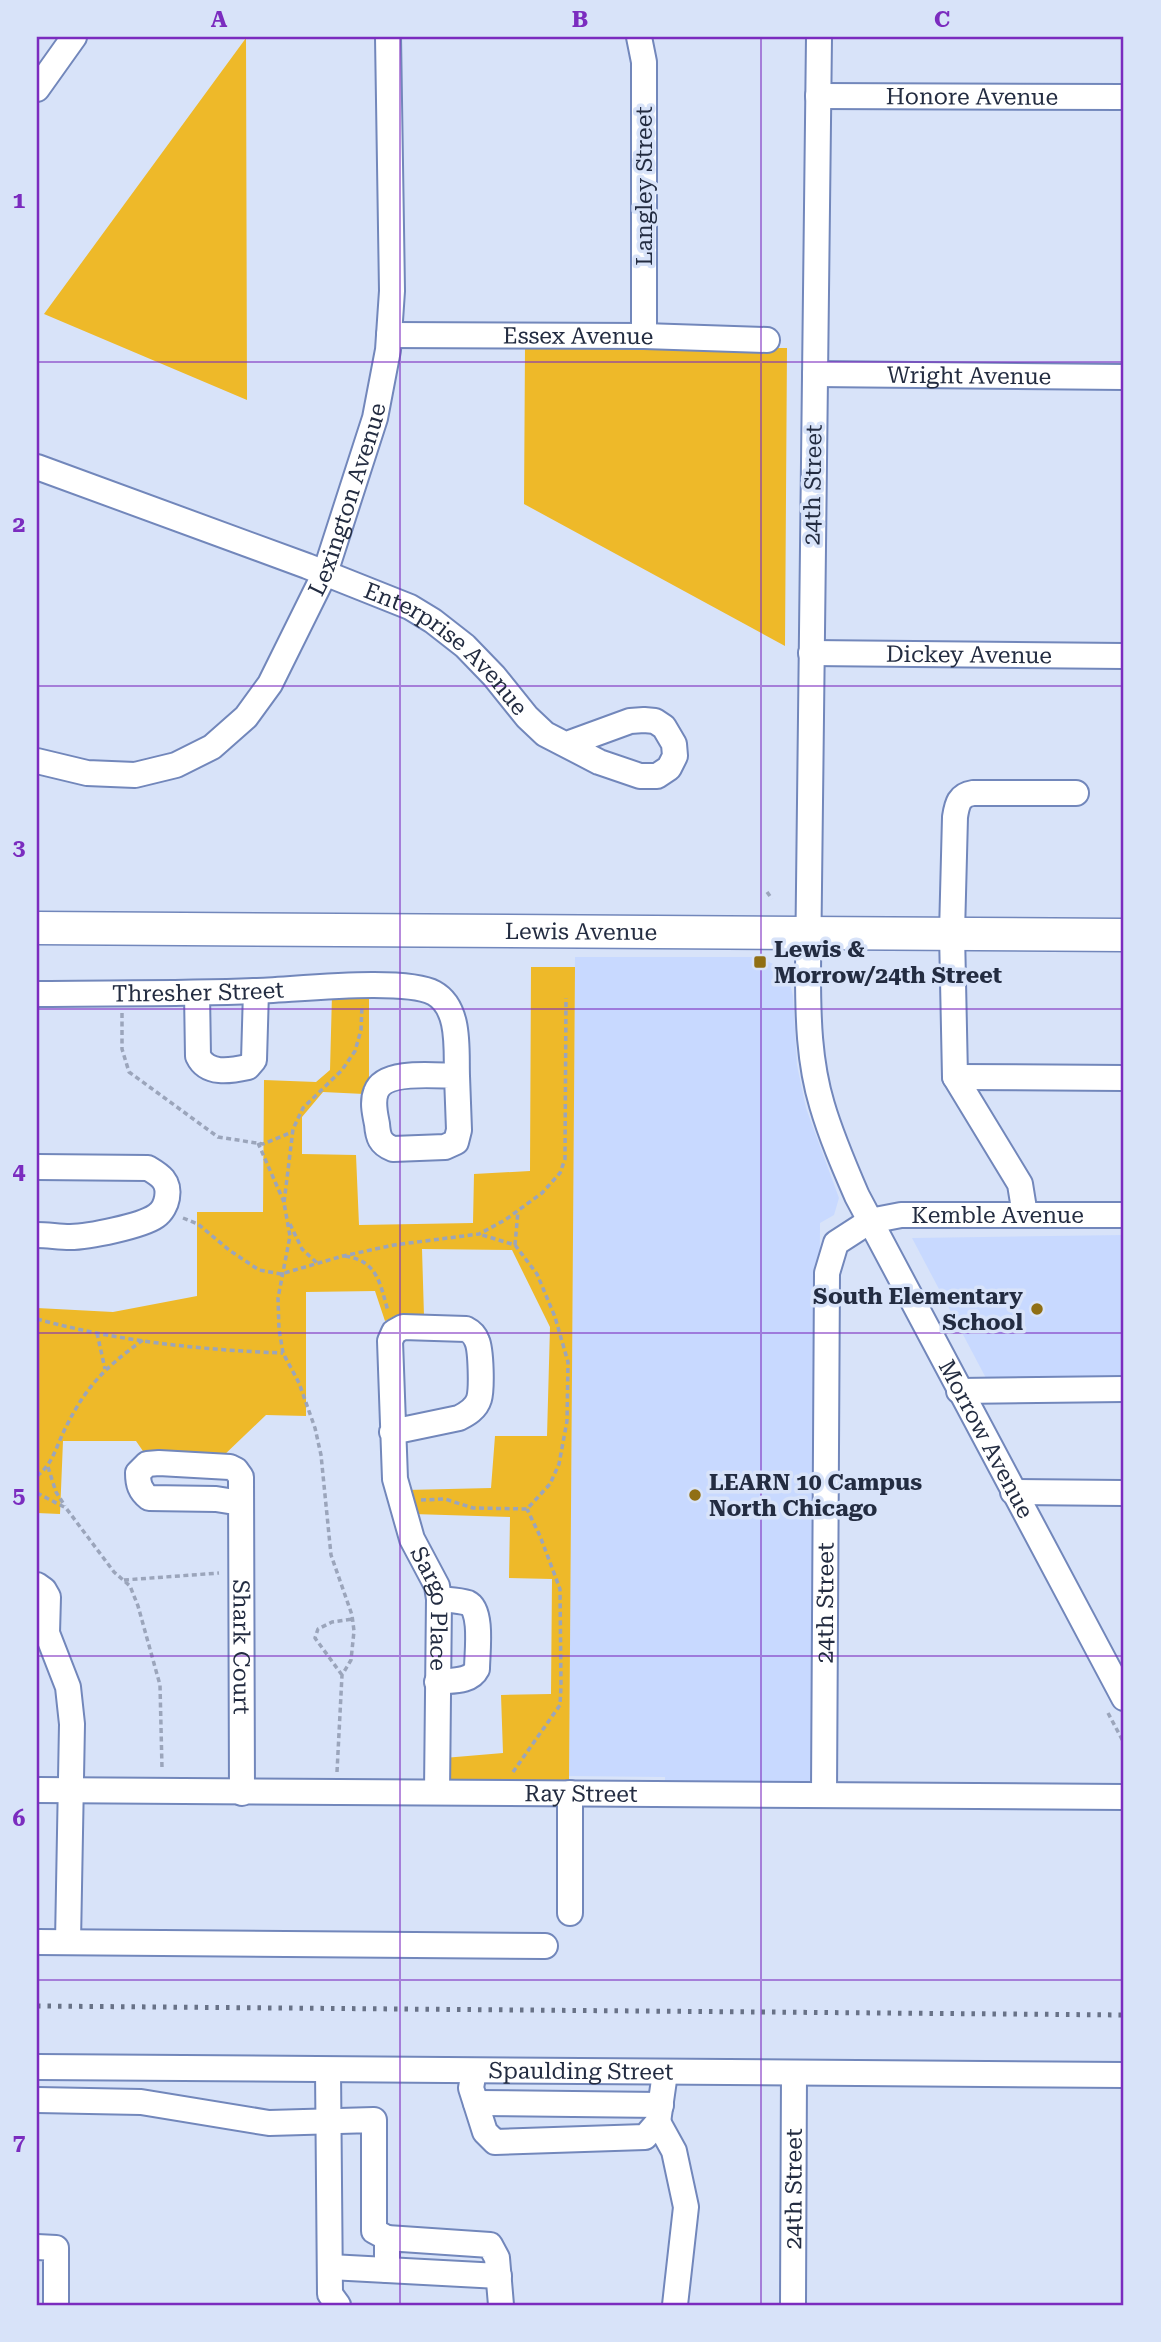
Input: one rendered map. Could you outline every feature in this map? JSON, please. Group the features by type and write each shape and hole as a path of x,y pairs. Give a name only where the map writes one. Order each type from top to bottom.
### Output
{"main road":[{"name":"Lewis Avenue","path":"37,928 1124,935"}],"street":[{"path":"37,89 74,37"},
{"name":"Lexington Avenue","path":"37,761 87,773 135,775 176,765 212,747 246,718 270,684 325,573 375,418 389,335 392,291 388,37"},
{"name":"Langley Street","path":"639,37 644,62 644,336"},
{"name":"24th Street","path":"808,933 819,37"},
{"name":"Honore Avenue","path":"818,96 1124,97"},
{"name":"Essex Avenue","path":"389,335 644,336 767,340"},
{"name":"Wright Avenue","path":"815,374 1124,376"},
{"name":"Enterprise Avenue","path":"37,467 411,607 466,646 545,734 567,744"},
{"name":"Dickey Avenue","path":"811,653 1124,656"},
{"path":"1025,1215 1020,1184 955,1077 952,933 955,817 960,798 973,793 1076,793"},
{"name":"Morrow Avenue","path":"808,933 811,1049 816,1077 831,1133 857,1196 1124,1698"},
{"name":"Thresher Street","path":"37,994 197,993 394,985 413,987 433,993 446,1003 453,1021 457,1076"},
{"path":"197,993 198,1056 202,1065 210,1069 238,1069 248,1067 254,1060 256,991"},
{"path":"955,1077 1124,1079"},
{"path":"37,1167 148,1168 163,1176 167,1187 167,1199 155,1217 104,1232 71,1237 37,1235"},
{"name":"Kemble Avenue","path":"870,1221 901,1215 1124,1215"},
{"name":"24th Street","path":"824,1794 827,1273 836,1243 870,1221"},
{"path":"392,1432 459,1418 468,1414 480,1397 479,1344 474,1334 466,1329 403,1327 394,1332"},
{"name":"Sargo Place","path":"394,1332 390,1340 395,1479 412,1539 437,1586 439,1599 437,1792"},
{"path":"959,1391 1124,1390"},
{"path":"1013,1492 1124,1493"},
{"name":"Shark Court","path":"241,1503 242,1793"},
{"path":"37,1585 48,1597 42,1635 68,1687 72,1724 68,1942"},
{"path":"437,1682 469,1678 475,1675 477,1670 478,1618 474,1608 467,1603 439,1599"},
{"name":"Ray Street","path":"37,1790 1124,1797"},
{"path":"570,1793 570,1913"},
{"path":"37,1942 545,1946"},
{"name":"Spaulding Street","path":"37,2067 1124,2075"},
{"path":"328,2070 330,2294 338,2305"},
{"path":"474,2071 471,2088 485,2132 495,2142 645,2137 659,2114 665,2073"},
{"name":"24th Street","path":"793,2305 794,2073"},
{"path":"37,2100 141,2102 269,2123 374,2120 374,2231 387,2238 490,2245 497,2258 501,2305"},
{"path":"476,2103 659,2114"},
{"path":"659,2114 674,2151 686,2207 675,2305"},
{"path":"387,2238 387,2270"},
{"path":"37,2247 56,2248 56,2305"},
{"path":"330,2266 499,2276"}],"path":[{"path":"766,892 772,899"},
{"path":"284,1203 293,1132 303,1108 342,1070 355,1051 361,1030 363,986"},
{"path":"122,993 122,1049 129,1072 218,1137 262,1144 293,1132"},
{"path":"162,1210 198,1224 258,1270 281,1274 394,1245 479,1234 505,1220 542,1193 560,1173 565,1159 566,998"},
{"path":"258,1143 284,1203 288,1219 290,1236 278,1298 283,1353 299,1383 315,1428 321,1455 331,1555 353,1619 351,1660 342,1675 337,1774"},
{"path":"515,1245 518,1210"},
{"path":"288,1219 302,1249 317,1263"},
{"path":"402,1505 428,1498 445,1499 473,1508 527,1509 550,1484 559,1464 567,1421 568,1362 555,1317 537,1274 515,1245 479,1234"},
{"path":"343,1256 356,1258 368,1265 377,1276 394,1332"},
{"path":"37,1319 97,1333 205,1350 283,1353"},
{"path":"97,1333 105,1369"},
{"path":"37,1476 48,1467 82,1398 105,1369 143,1340"},
{"path":"48,1467 56,1492 66,1508 97,1550 130,1586 138,1606 160,1685 162,1768"},
{"path":"37,1493 66,1508"},
{"path":"512,1773 560,1705 560,1589 527,1509"},
{"path":"124,1580 242,1573"},
{"path":"342,1675 315,1638 318,1629 332,1622 353,1619"}],"shaded area":[{"path":"246,38 247,400 44,314"},
{"path":"525,348 787,348 785,646 524,504"},
{"name":"LEARN 10 Campus North Chicago","path":"575,957 759,957 779,967 790,984 797,1065 806,1108 839,1198 834,1215 820,1223 817,1773 813,1781 806,1785 665,1784 665,1777 569,1776"},
{"path":"531,967 575,967 569,1784 444,1783 444,1758 503,1753 501,1695 551,1694 552,1579 509,1578 510,1517 413,1514 406,1490 491,1488 495,1436 547,1436 550,1327 512,1250 422,1249 424,1316 395,1316 385,1321 375,1291 306,1292 306,1416 266,1415 221,1458 145,1454 136,1441 63,1441 60,1514 37,1513 37,1308 113,1312 197,1296 197,1212 263,1212 264,1080 316,1082 330,1070 332,995 369,994 369,1082 364,1094 323,1092 302,1117 302,1154 356,1155 359,1225 473,1223 474,1174 530,1171"},
{"name":"South Elementary School","path":"1124,1235 1124,1381 987,1380 912,1238"}],"railway":[{"path":"37,2006 1124,2015"}],"place":[{"name":"Lewis & Morrow/24th Street","path":"760,962"},
{"name":"South Elementary School","path":"1037,1309"},
{"name":"LEARN 10 Campus North Chicago","path":"695,1495"}]}
